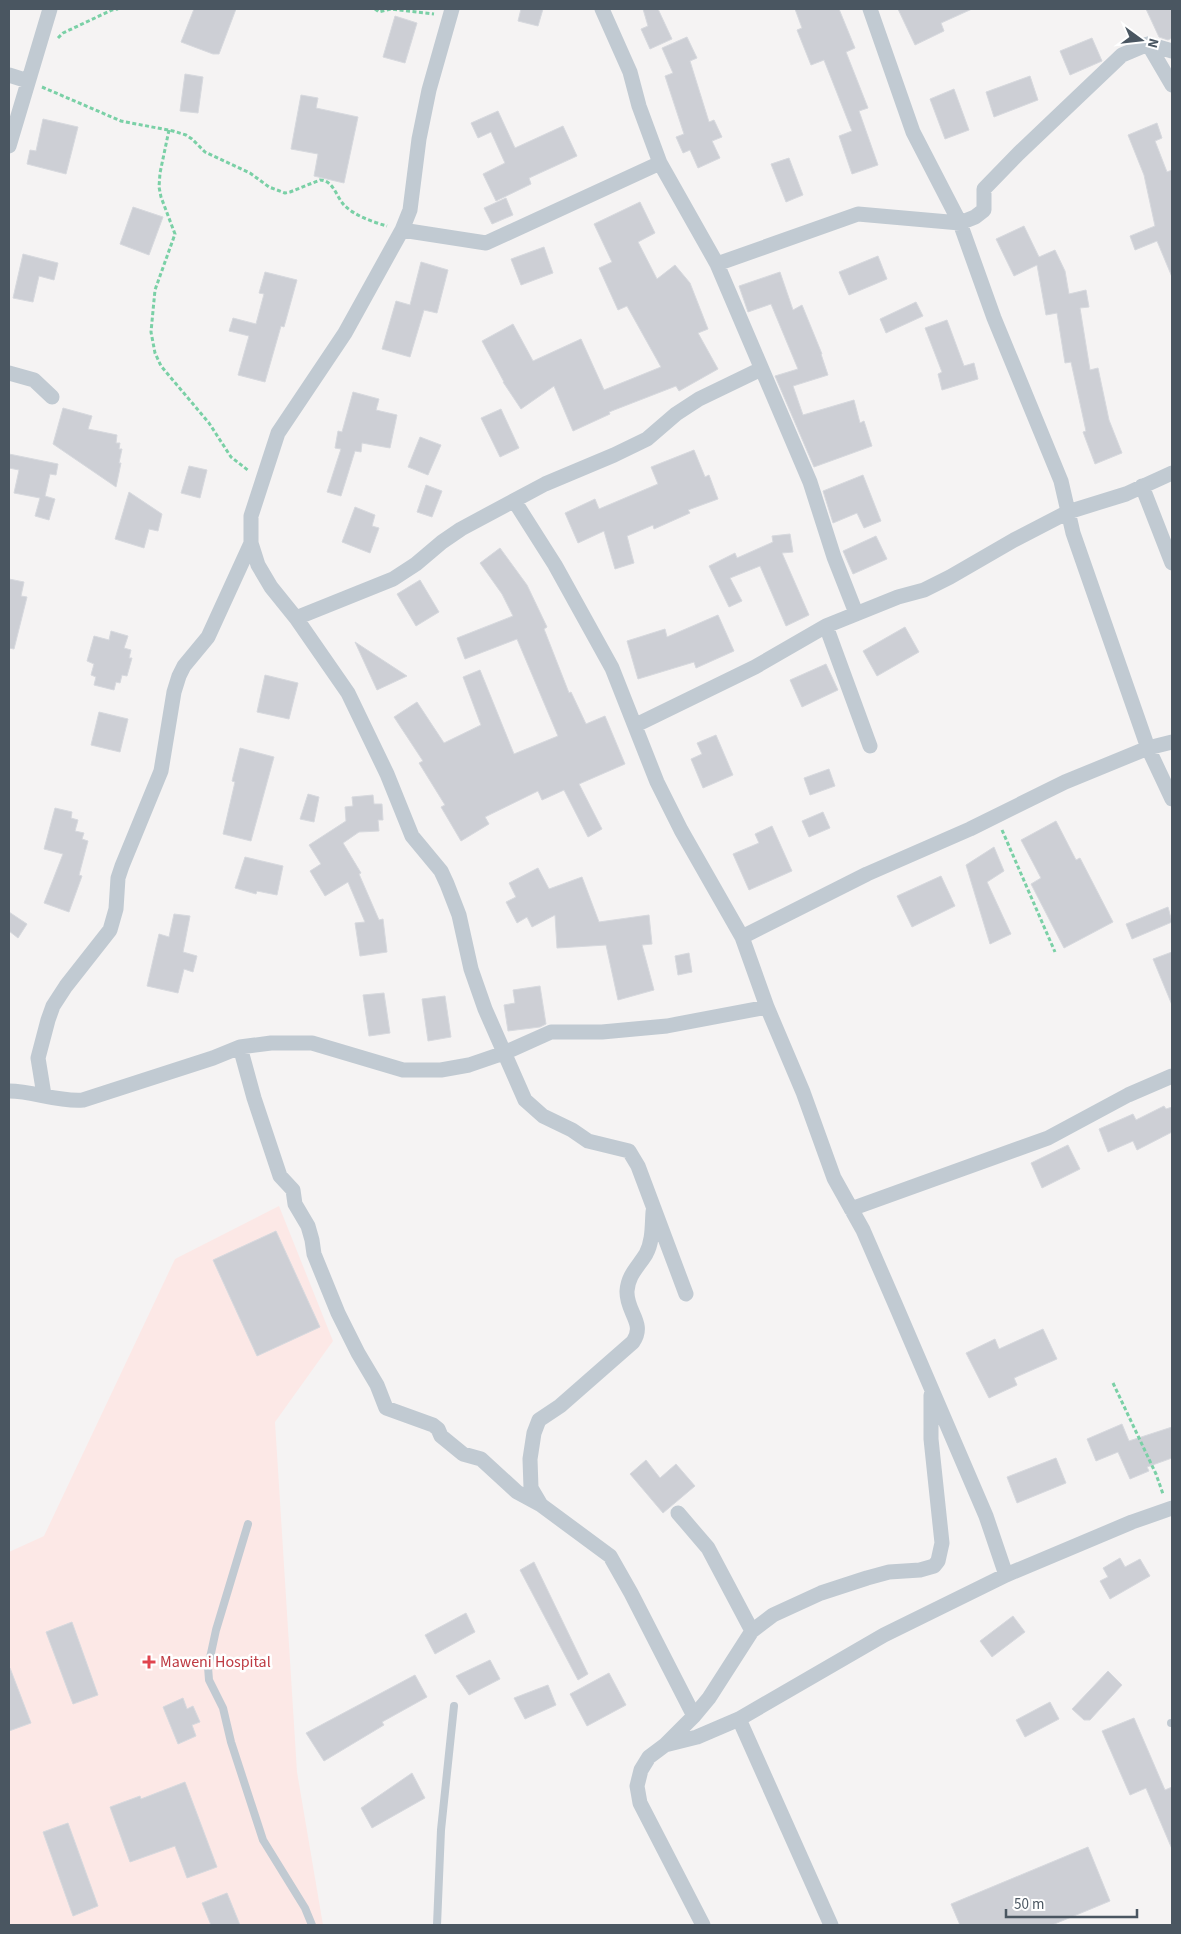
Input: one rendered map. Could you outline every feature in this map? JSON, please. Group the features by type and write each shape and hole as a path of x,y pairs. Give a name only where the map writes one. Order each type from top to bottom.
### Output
{"street":[{"path":"9,146 50,9"},
{"path":"602,9 630,72 639,106 660,163 717,264 810,482 834,557 856,613"},
{"path":"870,9 913,132 960,223 994,318 1061,481 1073,533 1148,748 1172,799"},
{"path":"450,12 429,90 419,138 410,210 402,230 341,340 278,433 251,516 251,543 264,576 348,692 387,774 412,836 448,884 459,915 474,977 493,1030 525,1100 542,1116 596,1144 629,1151 638,1166 686,1294"},
{"path":"717,264 858,214 960,223 975,217 984,210 984,189 1122,55 1148,44 1172,51"},
{"path":"1148,44 1172,84"},
{"path":"9,75 28,81"},
{"path":"402,230 486,243 660,163"},
{"path":"296,618 393,578 416,564 461,529 515,502 545,484 647,439 676,414 699,399 761,369"},
{"path":"9,373 34,380 52,397"},
{"path":"636,724 755,667 826,626 856,613 924,590 1068,512 1126,494 1172,473"},
{"path":"1142,486 1172,563"},
{"path":"515,502 555,565 612,668 636,724 657,782 681,830 742,937 767,1007 803,1092 834,1178 863,1230 986,1516 1006,1575"},
{"path":"44,1095 38,1058 40,1045 53,1006 66,986 110,930 116,909 118,878 161,771 176,684 184,666 208,637 251,543"},
{"path":"826,626 870,746"},
{"path":"742,937 867,874 1066,782 1148,748 1172,742"},
{"path":"9,1091 25,1091 62,1100 83,1100 213,1058 240,1047 271,1044 312,1043 330,1046 403,1070 441,1070 469,1065 504,1053 551,1032 602,1032 667,1026 767,1007"},
{"path":"240,1047 254,1098 280,1176 293,1190 295,1204 308,1226 314,1254 325,1282 358,1353 377,1385 383,1404 386,1408 434,1425 441,1436 463,1454 481,1459 517,1492 541,1505 610,1556 694,1716"},
{"path":"851,1209 1048,1138 1128,1095 1172,1076"},
{"path":"541,1505 530,1488 530,1459 534,1432 538,1420 560,1406 637,1336 638,1326 627,1296 628,1283 636,1266 646,1253 650,1240 653,1208"},
{"path":"703,1925 640,1803 637,1786 640,1770 648,1757 665,1745 694,1716 728,1670 752,1631 773,1615 821,1593 889,1572 920,1570 934,1566 938,1561 942,1543 931,1439 930,1386"},
{"path":"665,1745 697,1737 739,1719 884,1635 1006,1575 1170,1508"},
{"path":"678,1513 708,1548 752,1631"},
{"path":"739,1719 831,1925"}],"lane":[{"path":"248,1524 216,1630 208,1667 209,1680 223,1708 231,1742 263,1840 305,1908 312,1925"},
{"path":"437,1925 441,1830 454,1706"}],"path":[{"path":"53,42 63,33 118,9"},
{"path":"375,9 379,12 391,9 450,12"},
{"path":"28,81 121,121 169,130 186,136 192,139 205,152 250,173 269,187 285,193 324,180 329,182 344,205 357,214 370,221 402,230"},
{"path":"169,130 159,187 175,234 156,290 151,332 156,353 161,366 209,424 231,457 262,481"},
{"path":"996,816 1055,952"},
{"path":"1113,1383 1170,1508"}],"shaded area":[{"name":"Maweni Hospital","path":"279,1206 333,1341 275,1422 297,1772 323,1925 9,1925 9,1552 44,1536 175,1259"}],"building":[{"path":"194,9 236,9 219,54 213,54 181,42"},
{"path":"521,9 543,9 538,26 518,21"},
{"path":"643,9 658,9 672,39 650,49 641,29 648,26"},
{"path":"795,9 839,9 855,48 846,52 868,108 859,111 878,165 852,174 839,136 852,131 824,60 811,65 797,30 802,28"},
{"path":"898,9 972,9 941,23 944,31 915,45"},
{"path":"1146,9 1172,9 1172,38 1168,40 1159,37"},
{"path":"395,16 417,23 405,63 383,57"},
{"path":"687,37 697,58 690,61 709,122 714,120 722,137 712,141 720,158 698,168 690,150 683,153 676,137 684,134 665,76 673,73 662,48"},
{"path":"1092,38 1102,61 1070,75 1060,51"},
{"path":"185,74 203,77 198,113 180,111"},
{"path":"1030,76 1038,100 994,117 986,92"},
{"path":"954,89 969,130 945,139 930,99"},
{"path":"301,95 318,98 316,108 358,117 344,183 314,176 318,154 291,149"},
{"path":"498,111 515,148 563,126 577,156 529,178 531,184 496,201 483,174 505,163 491,132 478,138 471,123"},
{"path":"43,119 78,127 66,174 27,164 30,150 36,151"},
{"path":"1157,123 1162,138 1155,141 1167,172 1172,170 1172,277 1157,241 1135,250 1130,236 1155,226 1144,175 1128,135"},
{"path":"789,158 803,195 786,202 771,164"},
{"path":"506,198 513,215 492,224 484,208"},
{"path":"640,202 655,233 638,242 657,279 675,265 690,283 708,329 698,333 718,369 679,391 676,386 609,412 610,414 573,431 554,386 521,409 503,382 482,341 513,324 533,361 581,339 604,390 661,367 627,306 618,310 599,268 612,262 594,224"},
{"path":"133,207 163,217 149,255 120,244"},
{"path":"1024,226 1039,257 1055,250 1065,271 1069,294 1086,290 1089,307 1080,308 1090,370 1098,368 1109,420 1122,453 1095,464 1083,432 1086,431 1071,362 1065,363 1057,313 1046,315 1037,265 1014,276 996,239"},
{"path":"544,247 553,273 521,285 511,259"},
{"path":"23,254 58,263 54,280 39,276 33,302 13,298"},
{"path":"878,256 887,279 849,295 839,272"},
{"path":"421,262 448,270 437,313 424,310 410,357 382,349 396,301 410,305"},
{"path":"265,272 297,280 284,327 281,326 265,382 238,375 249,336 229,331 233,318 256,324 264,294 259,293"},
{"path":"780,272 793,310 802,305 822,354 828,375 793,386 803,415 854,400 860,423 864,421 872,446 814,467 775,376 798,369 771,304 748,312 739,286"},
{"path":"916,302 923,316 886,333 880,319"},
{"path":"947,320 964,366 974,363 978,379 942,390 938,374 942,372 925,328"},
{"path":"353,392 379,399 376,410 397,415 390,448 362,443 361,452 355,451 341,496 327,492 341,449 335,448 338,431 342,432"},
{"path":"63,408 92,416 88,429 117,435 116,443 120,443 119,449 122,449 116,487 53,444"},
{"path":"501,409 519,448 500,457 481,418"},
{"path":"420,437 441,445 428,475 408,467"},
{"path":"694,450 705,477 709,475 718,499 688,510 690,513 654,529 653,525 627,536 634,563 615,569 604,531 578,543 565,513 595,499 599,509 658,484 651,467"},
{"path":"9,454 58,464 56,475 50,474 45,496 55,499 49,520 35,516 40,498 14,493 19,470 9,468"},
{"path":"189,466 207,470 200,498 181,493"},
{"path":"863,475 881,521 864,528 857,513 833,523 823,491"},
{"path":"426,485 442,491 432,517 417,512"},
{"path":"129,492 162,514 158,531 149,529 144,548 115,539"},
{"path":"355,507 375,515 372,526 379,528 370,553 342,542"},
{"path":"790,534 793,552 782,553 809,615 786,626 760,566 730,578 742,601 729,607 709,566 735,553 737,558 773,542 772,536"},
{"path":"876,536 887,559 853,574 843,551"},
{"path":"500,548 527,585 547,627 544,629 569,693 571,692 586,724 605,716 625,764 579,784 602,829 588,837 564,790 542,800 538,791 485,817 489,824 461,841 441,807 445,805 419,763 423,761 394,717 417,702 444,743 481,725 463,677 480,670 514,754 558,736 517,639 465,659 457,638 513,616 502,594 480,563"},
{"path":"9,579 24,582 21,596 27,597 14,649 9,648"},
{"path":"420,580 439,612 416,626 397,594"},
{"path":"718,615 734,651 696,668 694,662 638,679 627,641 665,629 667,637"},
{"path":"905,627 919,652 877,676 863,651"},
{"path":"111,631 128,636 124,648 131,650 129,658 132,658 127,676 122,675 120,683 116,682 114,690 94,685 96,677 91,675 94,664 87,661 94,636 109,640"},
{"path":"355,642 407,676 377,690"},
{"path":"826,664 838,690 802,707 790,680"},
{"path":"265,675 298,683 289,719 257,712"},
{"path":"99,712 128,719 120,752 91,745"},
{"path":"716,735 733,775 703,788 691,759 702,754 697,743"},
{"path":"240,748 274,757 251,841 223,834 235,782 232,781"},
{"path":"829,769 835,786 810,795 804,778"},
{"path":"308,794 319,797 314,822 300,819"},
{"path":"373,795 374,804 382,804 383,820 378,820 379,831 359,832 343,843 361,873 359,874 379,920 383,919 387,952 360,956 355,923 365,922 348,882 325,896 310,871 321,864 309,845 346,821 345,807 353,806 352,797"},
{"path":"55,808 72,812 71,818 78,820 75,831 84,833 82,839 88,841 79,875 82,876 69,912 44,903 63,854 44,849"},
{"path":"823,812 830,828 809,837 802,821"},
{"path":"1056,821 1076,860 1080,858 1113,922 1064,948 1031,884 1041,878 1021,840"},
{"path":"772,826 792,871 749,890 733,854 759,843 755,834"},
{"path":"994,847 1004,871 987,882 1011,934 990,944 966,865"},
{"path":"245,857 283,866 277,895 257,891 256,894 235,888"},
{"path":"538,868 549,889 582,877 599,922 649,915 652,944 642,945 654,990 618,1000 606,945 557,948 555,915 532,927 527,917 517,923 506,902 516,897 509,883"},
{"path":"941,876 955,906 912,927 897,896"},
{"path":"1168,907 1172,922 1132,939 1126,924"},
{"path":"9,912 27,924 18,938 9,931"},
{"path":"174,914 190,916 183,952 197,956 193,972 184,969 178,993 147,986 159,934 169,937"},
{"path":"1172,952 1172,1005 1153,959"},
{"path":"689,953 692,972 678,975 675,956"},
{"path":"540,986 546,1024 540,1027 508,1031 504,1005 515,1003 513,990"},
{"path":"384,993 390,1033 369,1036 363,995"},
{"path":"445,996 451,1037 428,1041 422,999"},
{"path":"1164,1106 1166,1109 1172,1107 1172,1132 1137,1150 1133,1141 1108,1152 1099,1129 1133,1114 1136,1120"},
{"path":"1068,1145 1080,1169 1042,1188 1031,1163"},
{"path":"276,1231 320,1327 257,1356 213,1260"},
{"path":"1043,1329 1057,1359 1014,1378 1017,1385 989,1398 966,1353 995,1339 999,1349"},
{"path":"1122,1424 1129,1441 1172,1427 1172,1458 1147,1467 1149,1471 1130,1479 1118,1452 1096,1461 1087,1439"},
{"path":"1056,1458 1066,1483 1017,1503 1007,1477"},
{"path":"646,1460 660,1478 676,1464 695,1486 663,1513 630,1474"},
{"path":"1120,1558 1125,1567 1140,1559 1150,1576 1110,1599 1100,1581 1108,1577 1103,1568"},
{"path":"534,1562 588,1674 578,1680 520,1570"},
{"path":"466,1613 475,1632 435,1654 425,1635"},
{"path":"1013,1616 1025,1632 992,1657 980,1641"},
{"path":"72,1622 98,1695 73,1704 46,1632"},
{"path":"490,1660 500,1679 469,1695 456,1676"},
{"path":"9,1669 31,1723 9,1731"},
{"path":"1108,1671 1122,1685 1090,1720 1084,1720 1072,1709"},
{"path":"609,1673 626,1705 587,1726 570,1694"},
{"path":"415,1675 427,1697 382,1722 384,1725 324,1761 306,1733"},
{"path":"548,1685 556,1705 525,1719 514,1698"},
{"path":"183,1698 187,1709 193,1706 200,1722 192,1725 196,1736 178,1744 163,1707"},
{"path":"1050,1702 1059,1719 1025,1737 1016,1720"},
{"path":"1134,1718 1165,1790 1172,1787 1172,1849 1146,1788 1130,1795 1102,1731"},
{"path":"412,1773 425,1798 372,1828 361,1808"},
{"path":"185,1782 217,1867 187,1878 175,1846 130,1862 110,1807 140,1796 141,1799"},
{"path":"68,1823 98,1906 73,1916 43,1832"},
{"path":"1088,1847 1110,1901 1052,1925 960,1925 951,1904"},
{"path":"227,1893 240,1925 211,1925 202,1903"}],"place":[{"name":"Maweni Hospital","path":"149,1662"}]}
